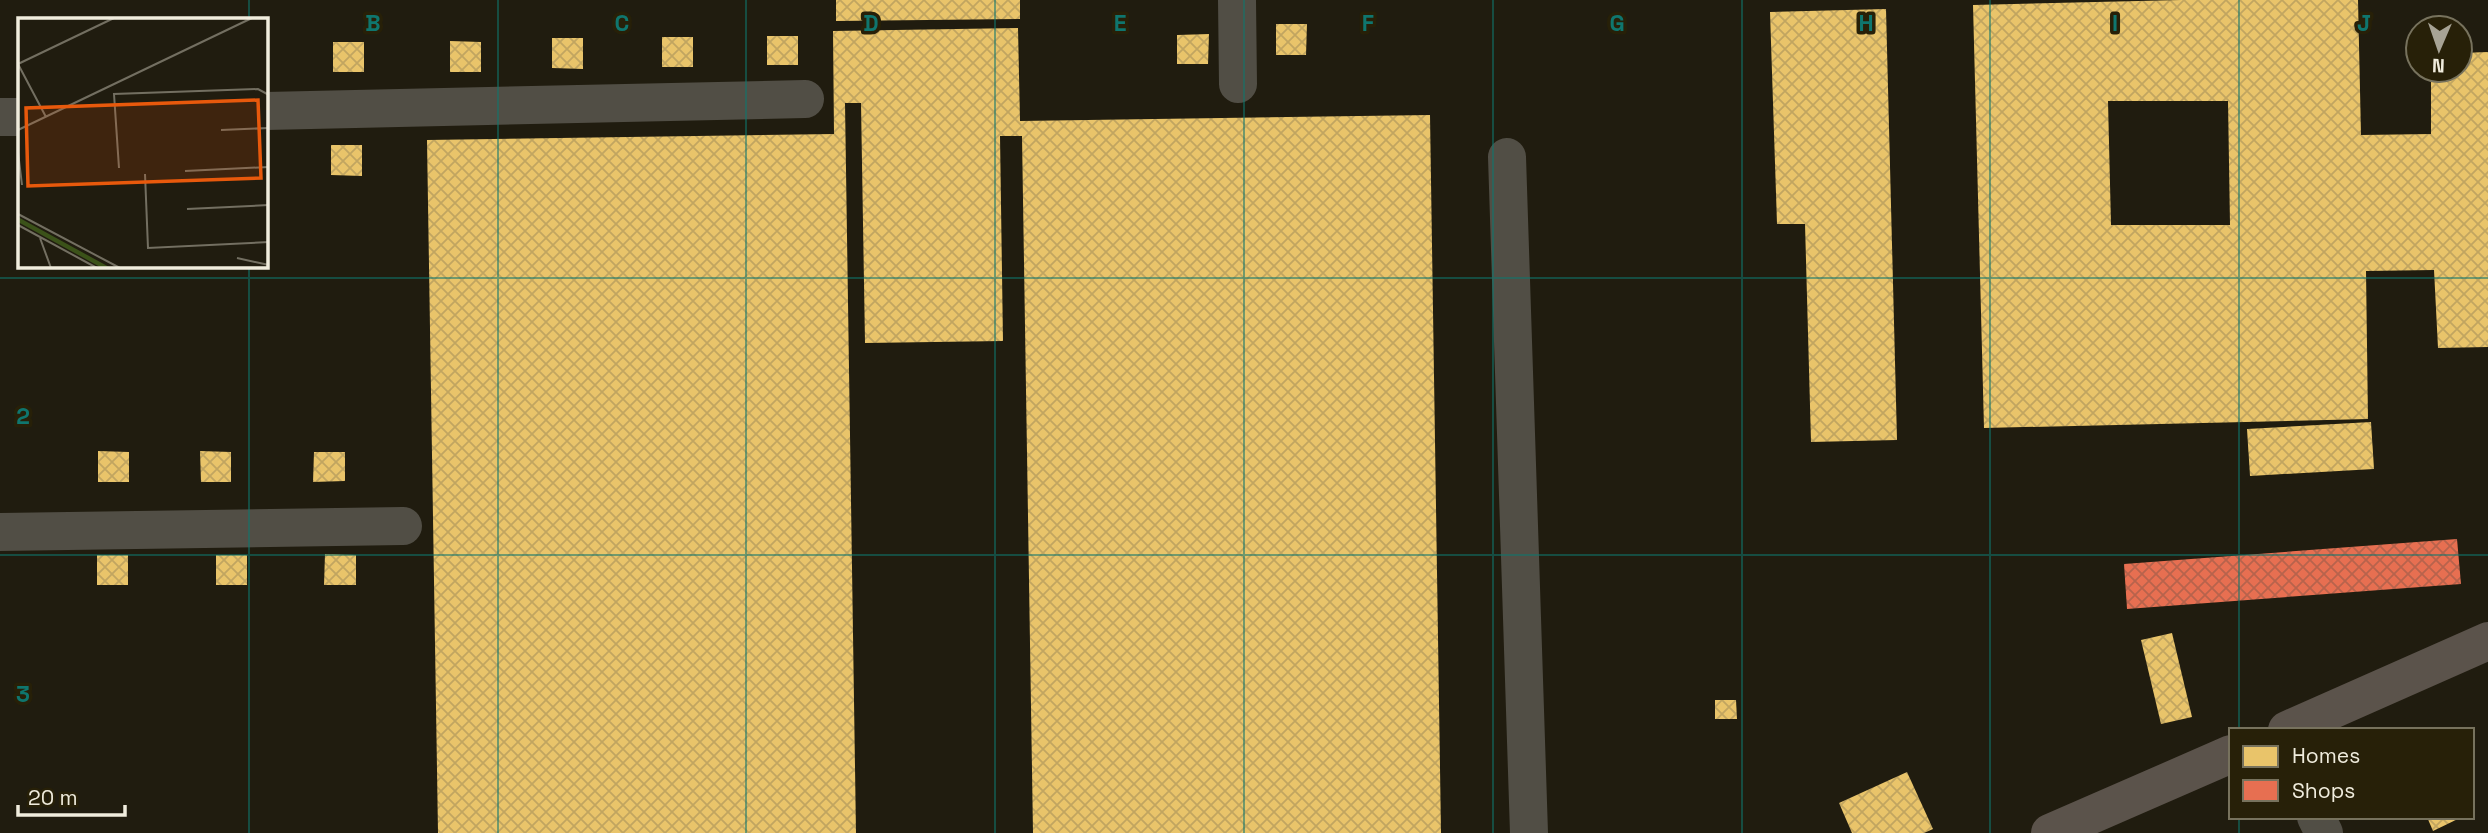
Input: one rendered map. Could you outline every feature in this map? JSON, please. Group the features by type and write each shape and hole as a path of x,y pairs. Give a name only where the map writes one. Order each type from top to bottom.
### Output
{"main road":[{"path":"2292,728 2488,641"},
{"path":"2050,833 2229,755"}],"street":[{"path":"1237,0 1238,84"},
{"path":"268,111 805,99"},
{"path":"0,117 18,117"},
{"path":"1507,157 1529,833"},
{"path":"0,532 403,526"}],"building: Homes":[{"path":"836,0 1020,0 1020,19 836,21"},
{"path":"2181,0 2358,0 2361,135 2431,134 2431,84 2474,84 2474,52 2488,52 2488,347 2438,348 2434,270 2366,271 2368,419 1984,428 1973,5","holes":["2108,101 2228,101 2230,225 2111,225"]},
{"path":"1886,9 1897,440 1811,442 1805,224 1777,224 1770,12"},
{"path":"1276,24 1307,24 1306,55 1276,55"},
{"path":"1018,28 1020,121 1430,115 1441,833 1033,833 1022,136 1000,136 1003,341 865,343 861,103 845,103 856,833 438,833 427,140 834,134 833,31"},
{"path":"1209,34 1208,64 1177,64 1177,35"},
{"path":"767,36 798,36 798,65 767,65"},
{"path":"662,37 693,37 693,67 662,67"},
{"path":"552,38 583,38 583,69 552,68"},
{"path":"450,41 481,42 481,72 450,72"},
{"path":"333,42 364,42 364,72 333,72"},
{"path":"331,145 362,145 362,176 331,175"},
{"path":"2371,422 2374,469 2250,476 2247,429"},
{"path":"98,451 129,452 129,482 98,482"},
{"path":"200,451 231,452 231,482 201,482"},
{"path":"314,452 345,452 345,481 313,482"},
{"path":"325,554 356,555 356,585 324,585"},
{"path":"97,555 128,555 128,585 97,585"},
{"path":"216,555 247,555 247,585 216,585"},
{"path":"2172,633 2192,717 2161,724 2141,640"},
{"path":"1715,700 1736,700 1737,719 1715,719"},
{"path":"1907,772 1933,829 1924,833 1852,833 1839,803"},
{"path":"2428,819 2458,819 2433,831"}],"building: Shops":[{"path":"2457,539 2461,584 2127,609 2124,564"}]}
